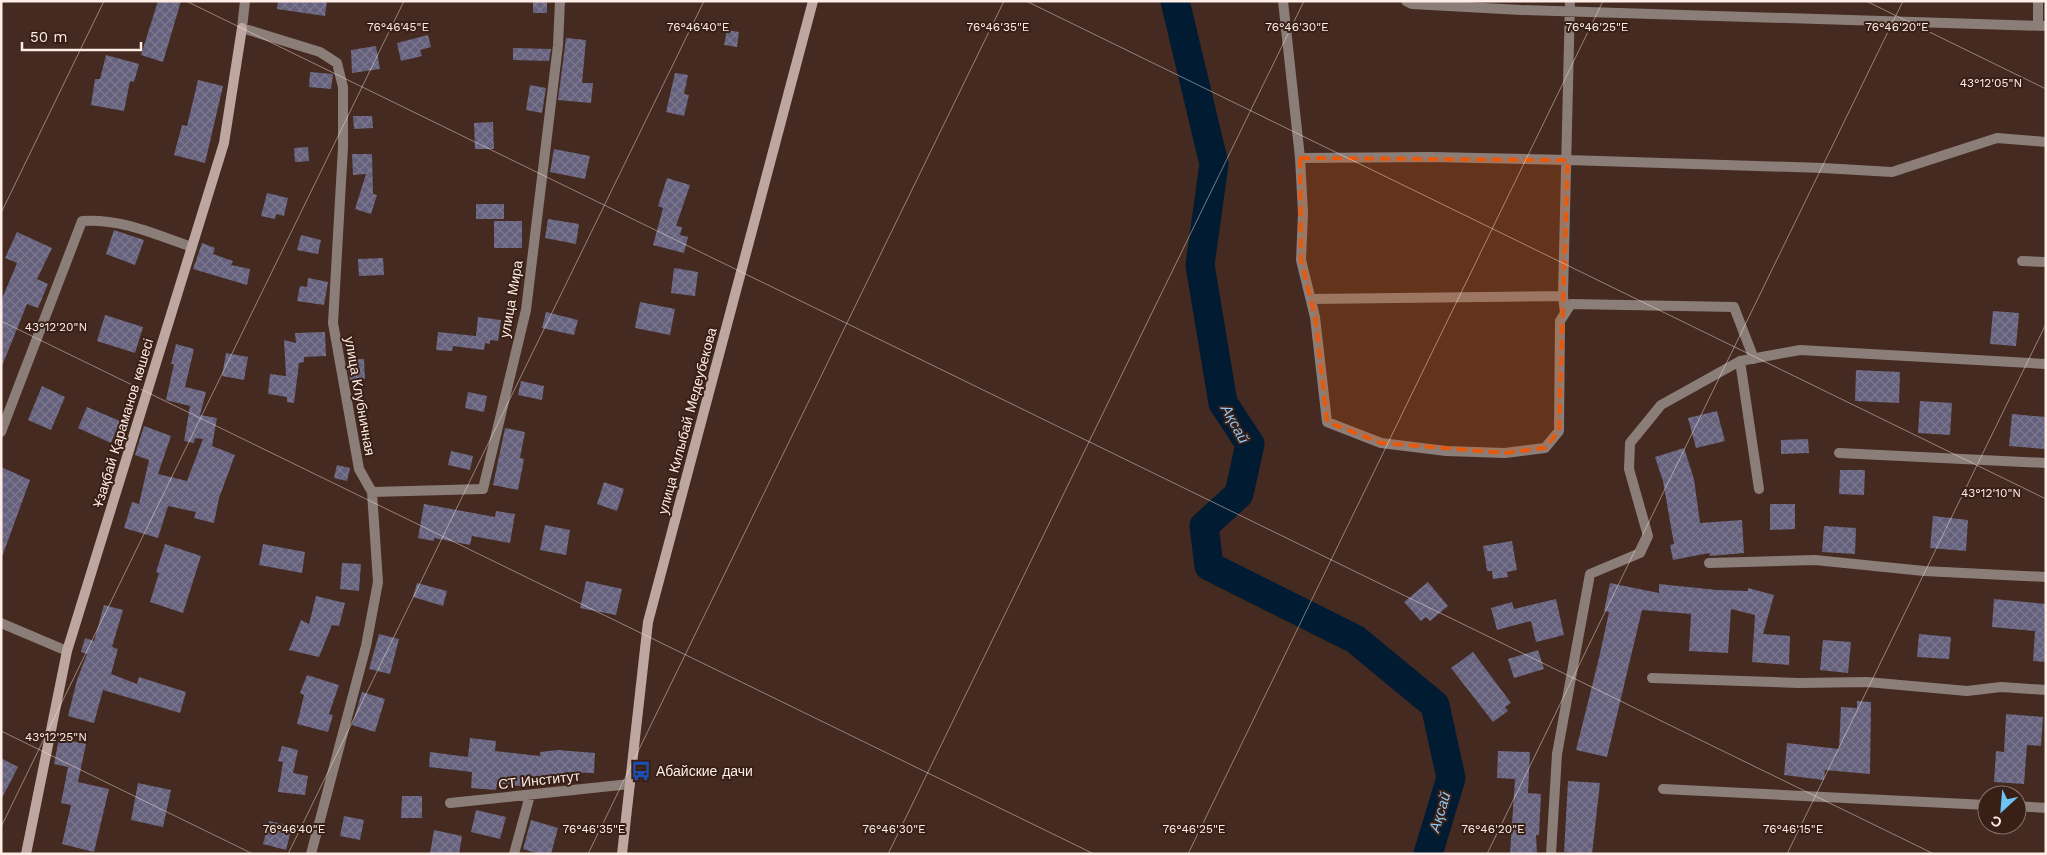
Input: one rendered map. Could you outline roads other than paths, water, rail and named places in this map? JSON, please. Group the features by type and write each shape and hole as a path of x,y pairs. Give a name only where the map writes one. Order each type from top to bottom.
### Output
{"main road":[{"name":"улица Килыбай Медеубекова","path":"622,854 648,622 813,1"},
{"name":"Ұзақбай Қараманов көшесі","path":"26,854 67,651 224,143 242,28"}],"street":[{"name":"Ұзақбай Қараманов көшесі","path":"242,28 244,1"},
{"name":"улица Мира","path":"372,492 483,489 526,310 558,45 560,1"},
{"path":"1283,1 1300,158 1303,213 1301,260 1316,326 1327,422 1381,443 1446,451 1505,453 1545,448 1559,431 1560,322 1571,304 1734,307 1754,359"},
{"path":"1406,1 1412,4 1472,8 1570,6 2042,25 2038,1"},
{"path":"1565,313 1563,296 1568,160 1570,6"},
{"name":"улица Клубничная","path":"242,28 320,52 337,63 343,87 343,147 333,323 359,469 372,492 378,582 366,646 311,854"},
{"path":"1300,158 1431,157 1568,160 1892,172 1997,138 2046,142"},
{"path":"1,432 82,221 100,220 131,226 192,247"},
{"path":"2022,261 2046,262"},
{"path":"1310,299 1563,296"},
{"path":"1550,854 1557,754 1590,574 1640,553 1647,540 1648,536 1629,469 1630,444 1661,405 1740,362 1800,350 2046,364"},
{"path":"1740,362 1759,489"},
{"path":"1839,452 2046,463"},
{"path":"1709,563 1816,560 1924,571 2046,577"},
{"path":"1,623 67,651"},
{"path":"1652,678 1799,683 1867,682 1967,691 2001,687 2046,690"},
{"name":"СТ Институт","path":"450,803 630,784"},
{"path":"1663,789 1977,805"},
{"path":"514,854 530,795"},
{"path":"2027,807 2046,808"}],"waterway":[{"name":"Ақсай","path":"1175,1 1214,164 1200,265 1223,403 1250,444 1239,494 1204,526 1209,566 1355,639 1435,705 1451,778 1428,854"}],"place":[{"name":"Абайские дачи","path":"641,771"}]}
